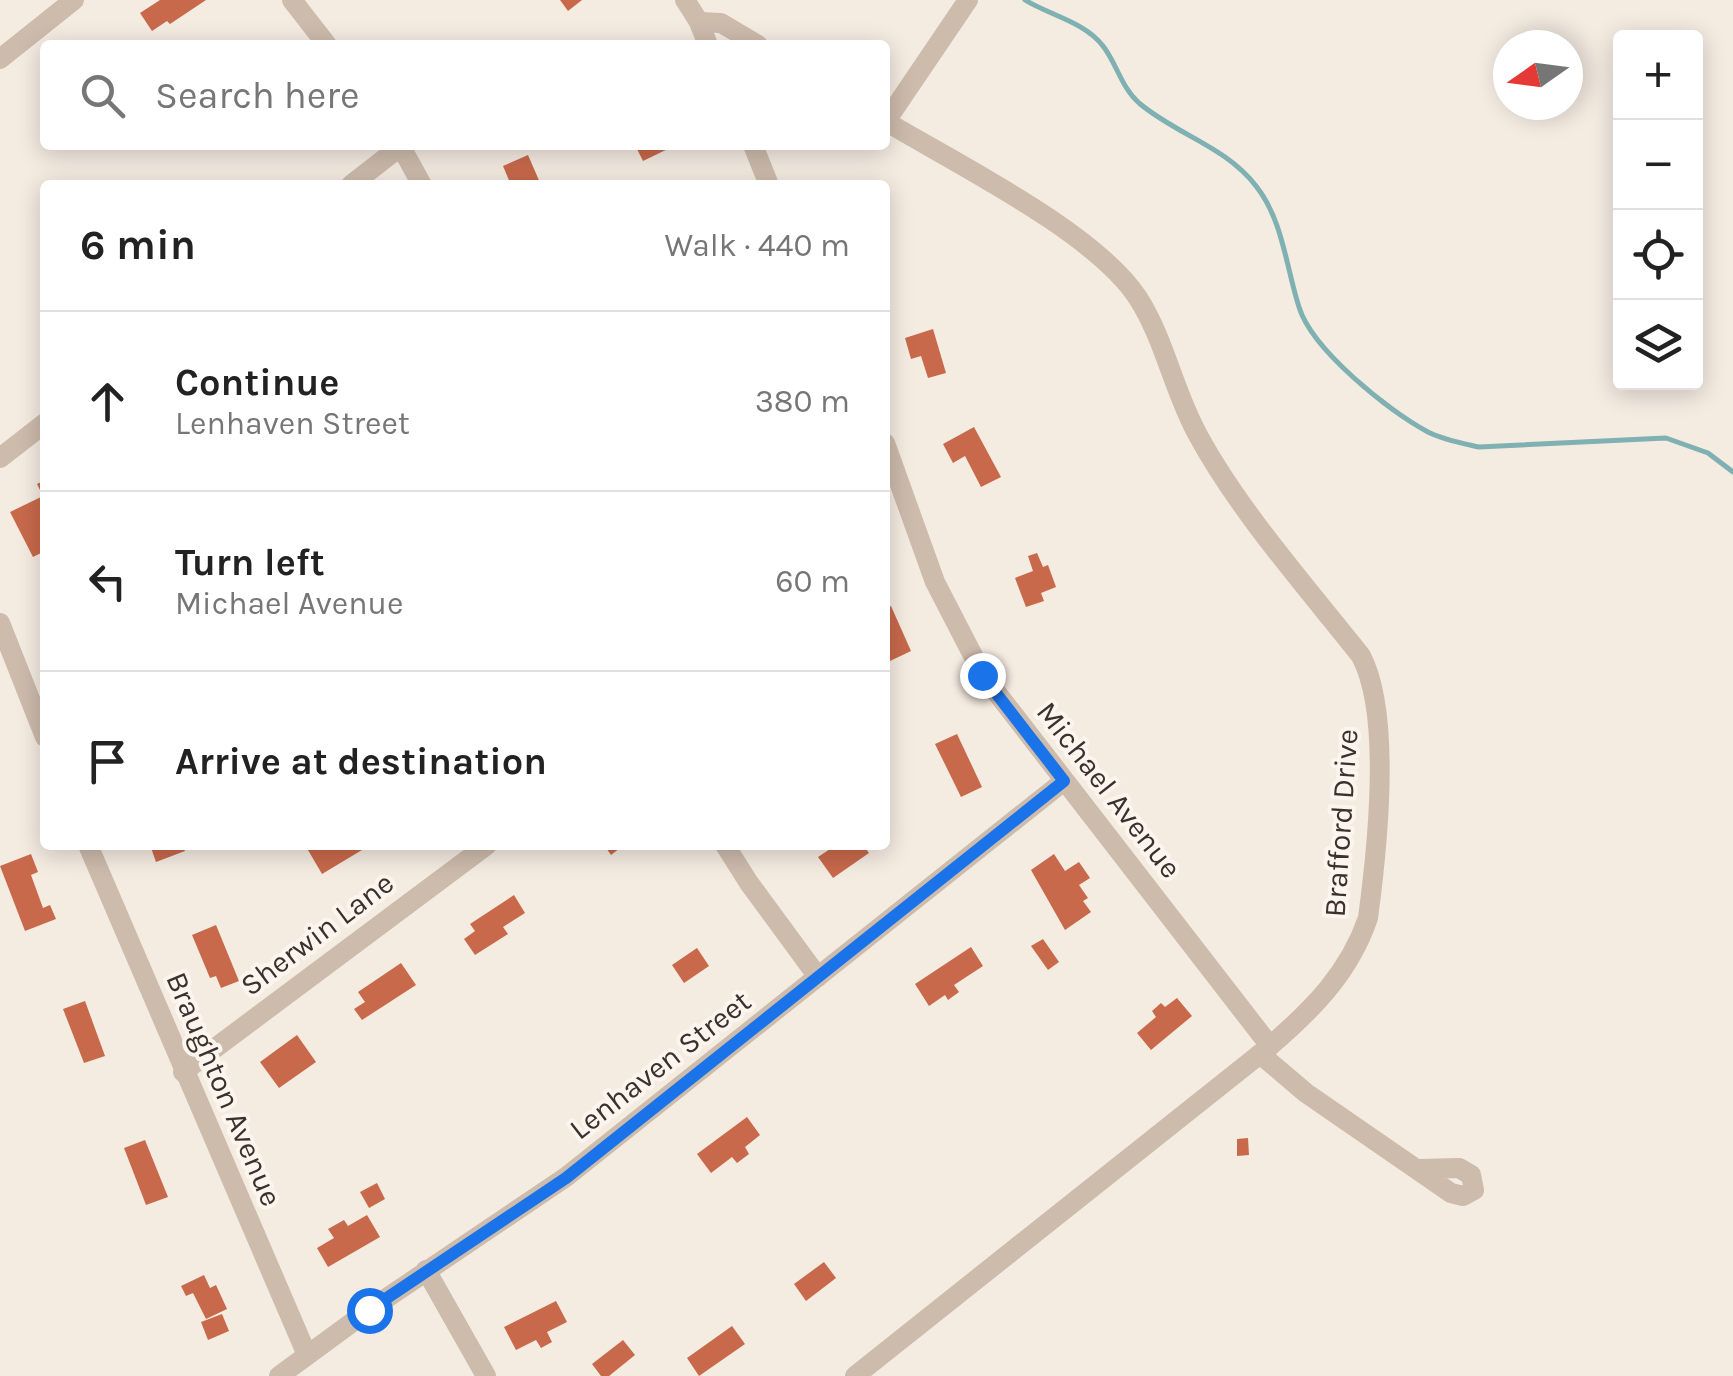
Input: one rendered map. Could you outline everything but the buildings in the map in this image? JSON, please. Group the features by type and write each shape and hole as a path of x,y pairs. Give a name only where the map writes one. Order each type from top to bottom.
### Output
{"street":[{"path":"0,59 74,0"},
{"path":"292,0 323,40"},
{"path":"684,0 706,40"},
{"path":"890,114 968,0"},
{"path":"699,22 721,23 750,40"},
{"name":"Brafford Drive","path":"854,1376 1265,1050 1308,1013 1339,977 1362,938 1368,918 1380,746 1378,712 1368,669 1211,458 1173,383 1138,298 1106,264 1065,230 890,124"},
{"path":"357,180 395,150"},
{"path":"402,150 419,180"},
{"path":"755,150 767,180"},
{"path":"0,458 40,427"},
{"name":"Michael Avenue","path":"890,457 935,582 982,675 1265,1050 1306,1094 1419,1169"},
{"path":"0,623 40,725"},
{"name":"Lenhaven Street","path":"278,1376 426,1270 566,1178 1064,781"},
{"name":"Braughton Avenue","path":"90,850 307,1355"},
{"name":"Sherwin Lane","path":"183,1072 480,850"},
{"path":"728,850 818,977"},
{"path":"426,1270 486,1376"}],"waterway":[{"path":"1025,0 1095,38 1139,103 1244,172 1272,214 1299,307 1319,342 1373,395 1412,422 1440,437 1479,447 1666,438 1708,453 1733,472"}],"route":[{"path":"369,1310 566,1178 1064,781 982,675"}]}
